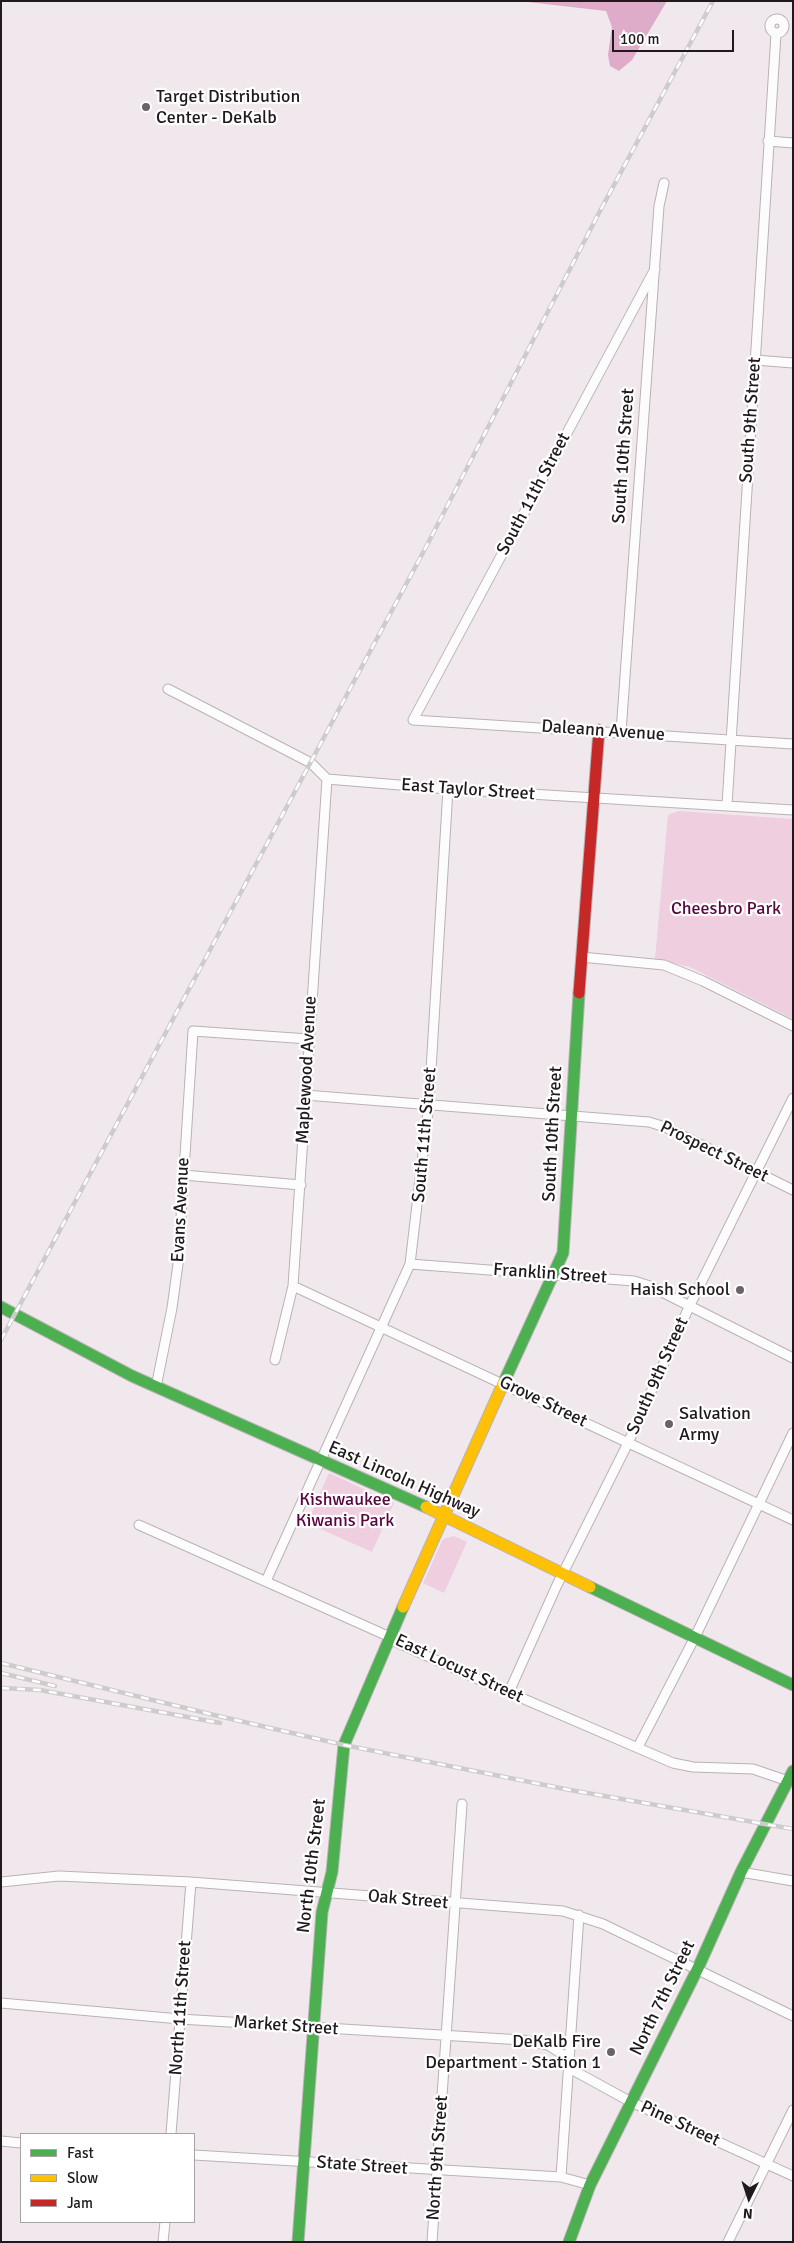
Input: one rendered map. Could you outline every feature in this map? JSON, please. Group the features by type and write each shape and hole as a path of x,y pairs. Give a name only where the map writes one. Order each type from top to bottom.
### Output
{"street":[{"name":"South 9th Street","path":"726,806 776,34"},
{"path":"768,141 793,143"},
{"name":"South 10th Street","path":"621,732 655,269 660,206 664,183"},
{"name":"South 11th Street","path":"413,720 655,269"},
{"path":"755,360 793,363"},
{"path":"168,688 311,763 327,778"},
{"name":"Daleann Avenue","path":"413,720 599,730 793,744"},
{"name":"South 10th Street","path":"443,1515 563,1253 581,957 599,730"},
{"name":"East Taylor Street","path":"327,778 448,789 793,810"},
{"name":"Maplewood Avenue","path":"275,1360 293,1286 327,778"},
{"name":"South 11th Street","path":"320,1461 410,1264 429,1103 448,789"},
{"path":"581,957 664,965 793,1026"},
{"name":"Evans Avenue","path":"156,1387 172,1308 178,1264 182,1175 193,1031 309,1040"},
{"name":"Prospect Street","path":"305,1095 429,1103 656,1124 793,1190"},
{"name":"South 9th Street","path":"562,1574 628,1443 689,1307 793,1098"},
{"path":"182,1175 301,1185"},
{"name":"Franklin Street","path":"410,1264 634,1281 650,1286 793,1358"},
{"name":"Grove Street","path":"293,1286 504,1383 793,1520"},
{"name":"East Lincoln Highway","path":"1,1308 156,1387 257,1430 320,1461 443,1515 793,1685"},
{"path":"638,1747 695,1637 793,1433"},
{"path":"266,1582 320,1461"},
{"name":"North 10th Street","path":"298,2242 322,1912 332,1872 344,1745 443,1515"},
{"name":"East Locust Street","path":"139,1525 390,1637 396,1642 680,1765 752,1769 790,1776"},
{"path":"509,1692 562,1574"},
{"name":"North 7th Street","path":"572,2241 590,2185 698,1968 741,1872 790,1776"},
{"name":"North 9th Street","path":"432,2242 462,1804"},
{"path":"741,1872 793,1881"},
{"name":"Oak Street","path":"1,1882 59,1876 191,1882 563,1911 579,1914 698,1968 793,2016"},
{"name":"North 11th Street","path":"171,2133 191,1882"},
{"path":"561,2177 579,1914"},
{"name":"Market Street","path":"1,2003 180,2019 446,2035 539,2043 548,2045 568,2058"},
{"name":"Pine Street","path":"569,2068 631,2102 793,2176"},
{"path":"728,2242 793,2110"},
{"path":"1,2141 20,2143"},
{"name":"State Street","path":"195,2155 561,2177 590,2185"},
{"path":"163,2242 165,2223"}],"green space":[{"name":"Cheesbro Park","path":"679,811 793,819 793,1019 690,967 655,959 668,815"},
{"name":"Kishwaukee Kiwanis Park","path":"329,1473 394,1503 372,1552 307,1523"},
{"path":"454,1536 467,1542 444,1593 423,1583 443,1539"}],"shaded area":[{"path":"519,1 667,1 632,60 619,71 610,66 608,55 612,27 606,11"}],"railway":[{"path":"1,1340 426,547 600,211 713,1"},
{"path":"1,1663 344,1745 570,1790 793,1829"},
{"path":"1,1673 55,1686"},
{"path":"1,1688 40,1690 220,1723"}],"traffic: fast":[{"path":"503,1384 563,1253 579,993"},
{"path":"1,1307 132,1376 426,1507"},
{"path":"590,1587 793,1685"},
{"path":"298,2242 322,1912 332,1872 344,1745 403,1607"},
{"path":"569,2242 590,2185 698,1968 741,1872 793,1771"}],"traffic: slow":[{"path":"403,1607 503,1384"},
{"path":"426,1507 590,1587"}],"traffic: jam":[{"path":"579,993 599,730"}],"place":[{"name":"Target Distribution Center - DeKalb","path":"146,107"},
{"name":"Haish School","path":"740,1290"},
{"name":"Salvation Army","path":"669,1424"},
{"name":"DeKalb Fire Department - Station 1","path":"611,2052"}]}
